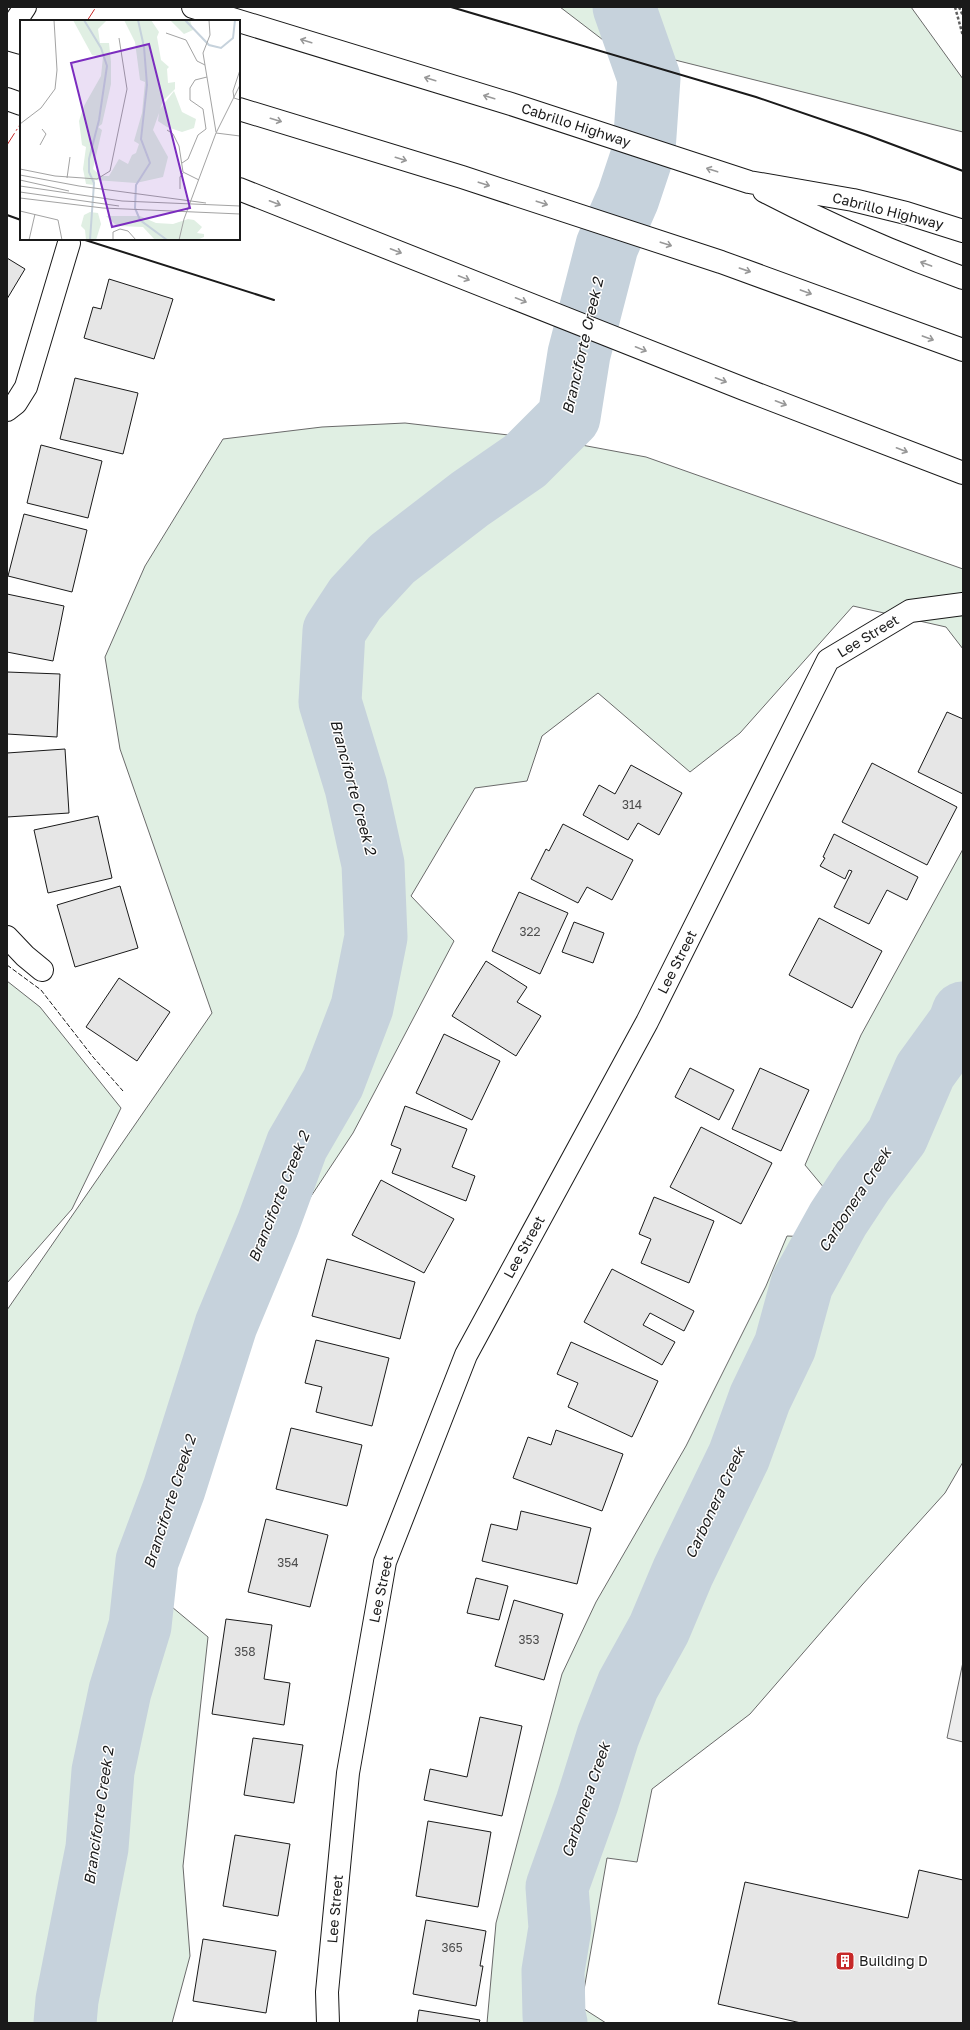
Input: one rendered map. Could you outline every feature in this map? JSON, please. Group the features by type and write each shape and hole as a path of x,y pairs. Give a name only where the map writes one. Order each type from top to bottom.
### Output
{"main road":[{"path":"7,34 25,7"},
{"name":"Cabrillo Highway","path":"193,7 236,20"},
{"name":"Cabrillo Highway","path":"240,21 511,104 749,182 853,200 906,213 963,231"},
{"path":"7,39 20,43"},
{"path":"7,98 20,104"},
{"path":"240,109 505,191 721,262 963,350"},
{"path":"749,182 845,231 898,254 963,278"},
{"path":"240,189 698,371 963,473"},
{"path":"7,410 16,403 26,387 69,243"},
{"name":"Lee Street","path":"328,2023 327,1992 348,1772 385,1562 466,1355 647,1022 828,660 910,611 963,604"},
{"path":"7,937 25,956 42,970"}],"path":[{"path":"954,7 963,36"},
{"path":"959,7 963,16"}],"green space":[{"path":"560,7 911,7 963,79 963,132 607,43"},
{"path":"405,423 560,441 646,457 963,569 963,649 946,627 853,606 740,733 690,772 598,693 542,736 527,781 475,788 411,896 454,941 353,1133 280,1243 208,1405 154,1592 208,1637 183,1866 190,1956 172,2023 7,2023 7,1310 212,1013 120,749 105,657 145,566 223,439 322,427"},
{"path":"963,849 963,1462 945,1493 862,1585 750,1714 652,1789 637,1862 607,1858 581,2007 606,2023 487,2023 496,1923 562,1674 596,1602 686,1446 766,1286 787,1236 813,1237 840,1207 805,1165 861,1035"},
{"path":"7,981 40,1007 121,1108 72,1209 7,1283"}],"shaded area":[{"path":"963,1662 963,1742 947,1738"}],"building":[{"path":"7,258 25,269 7,299"},
{"path":"109,279 173,299 154,359 84,338 93,307 101,309"},
{"path":"75,378 138,393 123,454 60,439"},
{"path":"41,445 102,461 88,518 27,503"},
{"path":"24,514 87,530 72,592 8,576"},
{"path":"7,594 64,606 53,661 7,652"},
{"path":"7,672 60,674 57,737 7,734"},
{"path":"947,712 963,719 963,794 918,772"},
{"path":"65,749 69,813 7,817 7,753"},
{"path":"872,763 957,807 927,865 842,822"},
{"path":"631,765 682,793 659,835 638,823 628,840 583,815 599,785 615,794"},
{"path":"98,816 112,878 48,893 34,830"},
{"path":"563,824 633,860 612,900 587,887 578,903 531,879 546,849 549,851"},
{"path":"834,834 918,877 907,900 887,890 869,924 834,907 852,871 849,870 845,879 820,866 825,858 823,857"},
{"path":"120,886 138,948 75,967 57,905"},
{"path":"519,892 568,913 540,974 492,951"},
{"path":"819,918 882,951 852,1008 789,975"},
{"path":"574,922 604,933 593,963 562,952"},
{"path":"486,961 527,987 517,1002 541,1016 516,1056 452,1016"},
{"path":"119,978 170,1012 137,1061 86,1027"},
{"path":"444,1034 500,1061 472,1120 416,1093"},
{"path":"690,1068 734,1090 719,1120 675,1097"},
{"path":"760,1068 809,1090 781,1151 732,1129"},
{"path":"405,1106 467,1129 452,1167 475,1176 466,1201 392,1173 401,1149 391,1145"},
{"path":"701,1127 772,1163 741,1224 670,1187"},
{"path":"381,1180 454,1219 424,1273 352,1235"},
{"path":"654,1197 714,1221 689,1283 641,1263 651,1239 639,1234"},
{"path":"327,1259 415,1282 400,1339 312,1316"},
{"path":"612,1269 694,1311 684,1331 650,1313 643,1325 675,1342 662,1365 584,1322"},
{"path":"316,1340 389,1358 372,1426 316,1412 322,1387 305,1383"},
{"path":"571,1342 658,1381 632,1437 568,1407 578,1383 557,1374"},
{"path":"291,1428 362,1445 347,1506 276,1489"},
{"path":"556,1430 623,1454 602,1511 513,1478 528,1437 551,1445"},
{"path":"521,1511 591,1528 577,1584 482,1561 491,1524 517,1530"},
{"path":"266,1519 328,1535 310,1607 248,1592"},
{"path":"476,1578 508,1586 499,1620 467,1613"},
{"path":"514,1600 563,1614 544,1680 495,1666"},
{"path":"226,1619 272,1625 264,1679 290,1683 284,1725 212,1714"},
{"path":"480,1717 522,1726 502,1816 424,1800 430,1769 467,1777"},
{"path":"253,1738 303,1745 294,1803 244,1795"},
{"path":"428,1821 491,1832 478,1907 416,1896"},
{"path":"235,1835 290,1844 278,1916 223,1906"},
{"name":"Building D","path":"919,1870 963,1880 963,2023 801,2023 718,2004 745,1882 908,1918"},
{"path":"426,1920 486,1931 480,1966 483,1966 476,2006 413,1994"},
{"path":"203,1939 276,1951 266,2013 193,2001"},
{"path":"419,2010 480,2020 479,2023 417,2023"}],"waterway":[{"name":"Branciforte Creek 2","path":"65,2023 67,2000 97,1848 103,1771 120,1691 140,1626 147,1561 174,1489 226,1325 268,1224 297,1145 333,1083 362,1007 376,937 373,864 356,787 330,702 334,631 355,599 392,559 470,499 525,461 569,417 579,354 607,246 628,198 644,150 649,78 624,7"},
{"name":"Carbonera Creek","path":"556,2023 554,2016 553,1971 560,1928 557,1887 587,1803 608,1736 628,1685 659,1629 683,1572 739,1456 760,1398 785,1346 802,1284 838,1219 863,1181 897,1136 925,1071 959,1024 963,1013"}],"fence":[{"path":"7,965 41,990 93,1057 123,1091"}],"wall":[{"path":"451,7 756,97 867,135 963,171"},
{"path":"7,215 20,220"},
{"path":"85,240 274,300"}],"power":[{"path":"88,20 96,7"},
{"path":"7,145 20,125"}],"place":[{"name":"Building D","path":"845,1961"}]}
